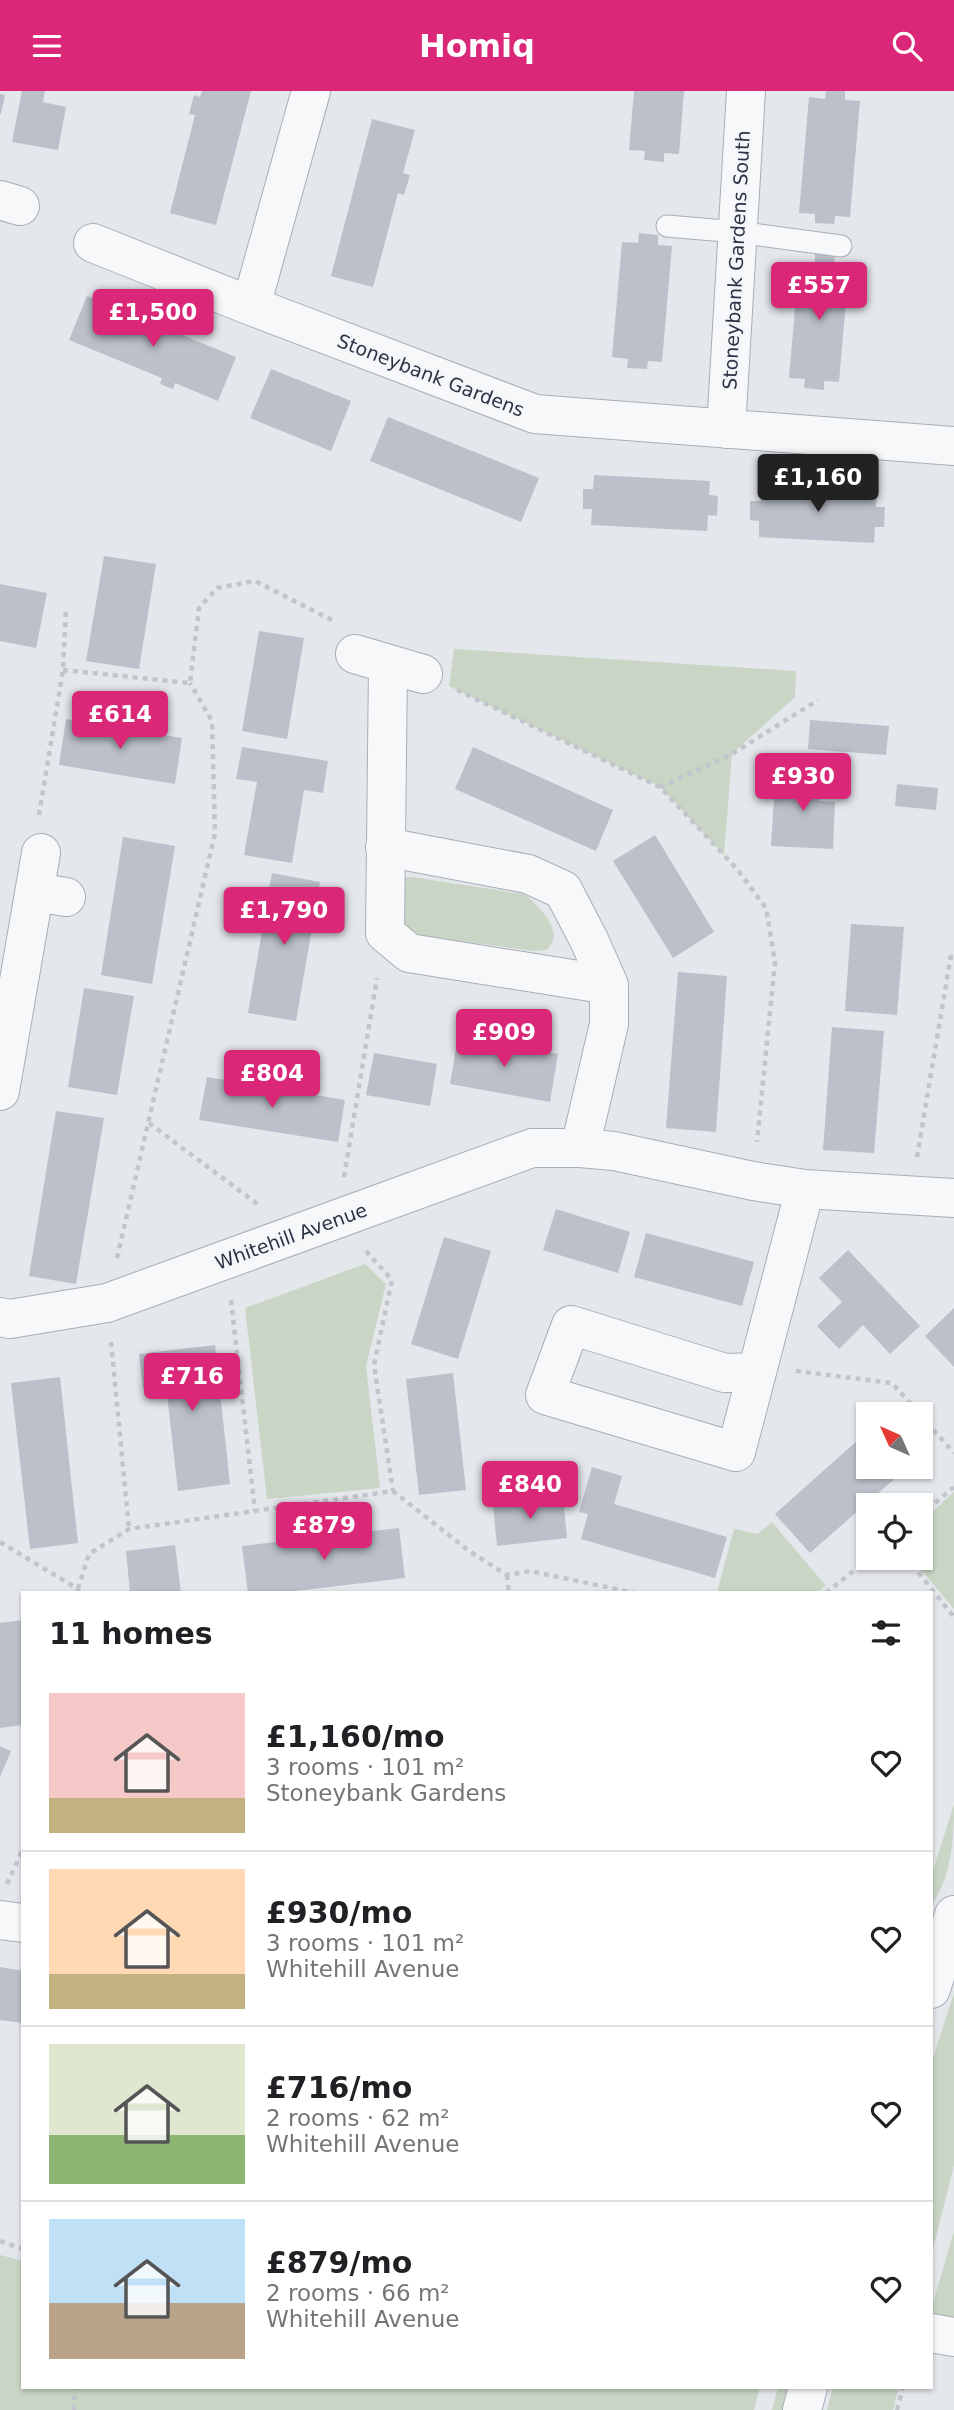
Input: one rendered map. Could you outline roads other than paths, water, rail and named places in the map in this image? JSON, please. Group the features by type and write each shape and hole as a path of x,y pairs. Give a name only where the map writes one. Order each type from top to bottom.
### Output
{"street":[{"path":"251,306 312,91"},
{"name":"Stoneybank Gardens South","path":"726,429 746,91"},
{"name":"Stoneybank Gardens","path":"93,243 535,414 954,446"},
{"path":"388,665 385,933 409,953 609,985"},
{"path":"385,847 528,874 563,890 609,985 609,1024 580,1148"},
{"path":"0,1091 50,894 41,853"},
{"name":"Whitehill Avenue","path":"0,1317 10,1319 107,1303 532,1148 614,1151 753,1181 805,1189 954,1198"},
{"path":"756,1372 725,1373 571,1325 545,1395 736,1452 805,1189"},
{"path":"3,1904 21,1921"},
{"path":"933,1973 954,1915"},
{"path":"933,2333 954,2337"},
{"path":"802,2410 807,2389"}],"lane":[{"path":"667,226 841,246"}]}
